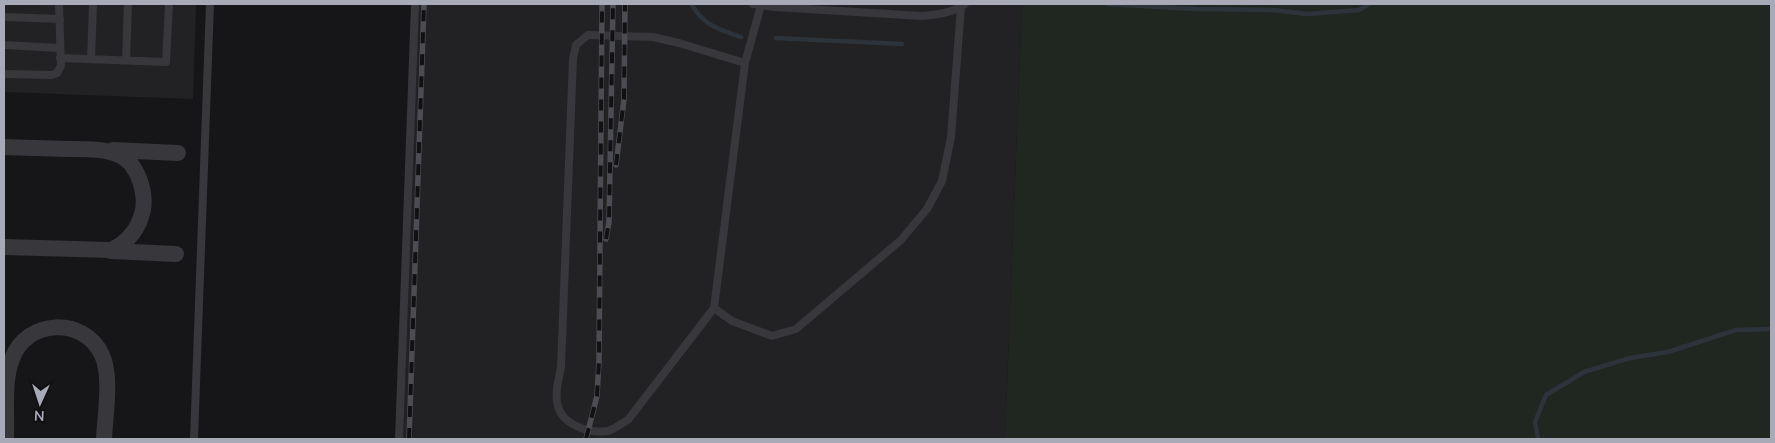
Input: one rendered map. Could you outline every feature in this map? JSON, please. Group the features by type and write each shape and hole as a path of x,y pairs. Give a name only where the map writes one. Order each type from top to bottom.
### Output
{"street":[{"path":"4,147 178,152"},
{"path":"4,248 112,250 122,245 132,234 143,211 143,189 130,162 121,156 92,150"},
{"path":"99,250 176,254"},
{"path":"6,439 8,380 12,356 18,346 37,332 46,328 59,327 81,332 94,343 102,356 106,367 104,439"}],"lane":[{"path":"4,74 52,75 57,73 60,66 59,4"},
{"path":"91,59 94,4"},
{"path":"126,60 128,4"},
{"path":"60,58 166,62 169,4"},
{"path":"194,439 210,4"},
{"path":"399,439 415,4"},
{"path":"714,308 732,321 772,336 796,329 901,240 928,209 942,181 951,137 963,5 938,15 922,16 757,4 745,63 714,308 628,420 609,431 589,430 572,424 560,414 556,400 561,367 573,59 576,45 588,35 653,38 679,43 745,63"},
{"path":"4,17 60,19"},
{"path":"4,45 60,48"}],"shaded area":[{"path":"4,4 196,4 193,99 4,92"},
{"path":"415,4 1022,4 1005,439 399,439"},
{"path":"1022,4 1771,4 1771,439 1005,439"}],"waterway":[{"path":"691,4 696,12 712,26 741,37"},
{"path":"1107,4 1196,9 1273,10 1307,14 1359,10 1369,4"},
{"path":"776,38 902,44"},
{"path":"1538,439 1535,422 1546,395 1584,372 1630,358 1668,352 1736,330 1771,329"}],"railway":[{"path":"409,439 424,4"},
{"path":"586,439 597,396 599,361 602,4"},
{"path":"606,239 609,222 613,4"},
{"path":"616,165 624,99 625,4"}]}
